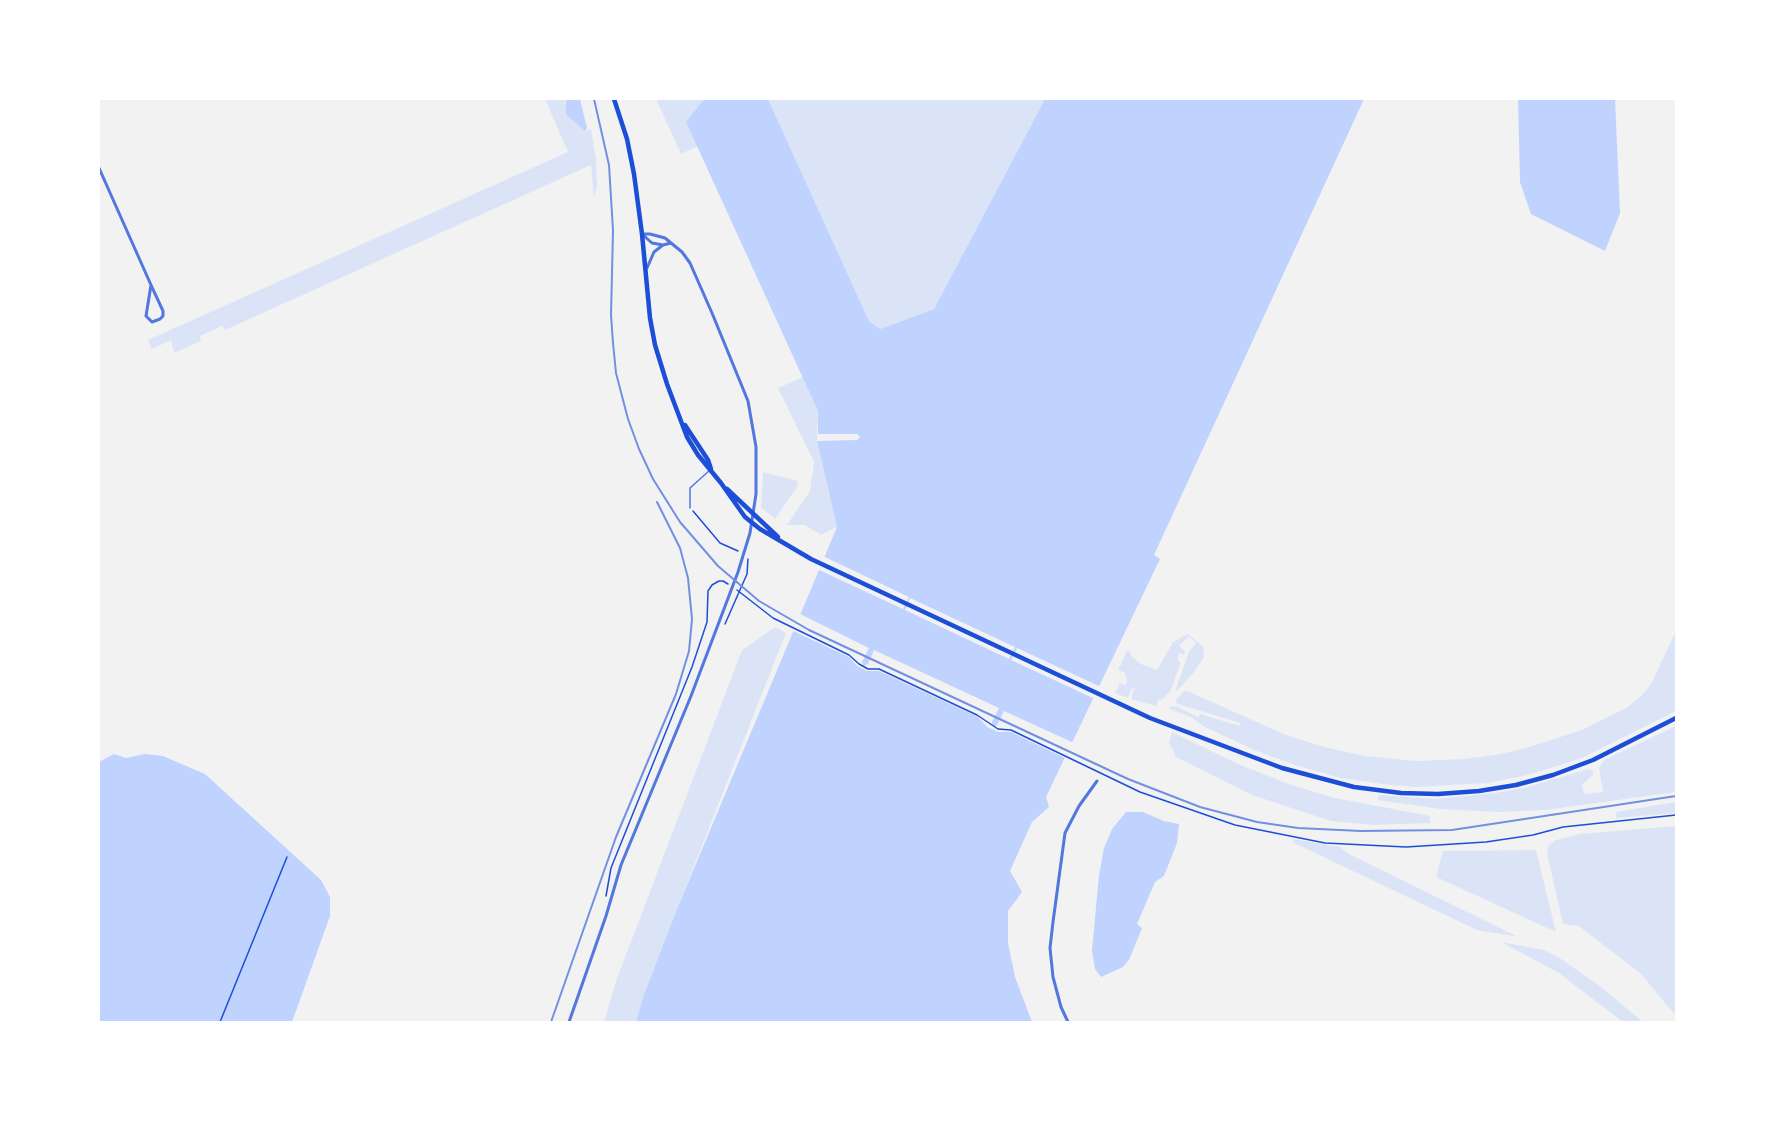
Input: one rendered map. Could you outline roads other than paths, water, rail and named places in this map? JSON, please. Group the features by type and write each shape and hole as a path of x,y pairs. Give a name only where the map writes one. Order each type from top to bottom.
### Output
{"main road":[{"path":"614,99 630,153 655,345 666,384 682,420 721,483 765,529 820,564 1100,695 1206,740 1306,776 1354,787 1421,794 1479,791 1544,777 1609,753 1676,718"}],"street":[{"path":"99,168 163,310 163,316 152,322 146,316 151,285"},
{"path":"569,1022 621,865 731,592 747,544 755,508 757,464 752,420 743,385 687,257 665,238 642,234"},
{"path":"642,234 651,243 663,245"},
{"path":"645,272 654,252 670,243"},
{"path":"1068,1022 1061,1007 1053,977 1050,948 1065,833 1079,806 1097,781"}],"lane":[{"path":"690,508 690,488 711,470"}],"water":[{"path":"566,99 580,99 587,128 585,131 566,114"},
{"path":"704,99 768,99 869,321 880,329 934,309 1045,99 1364,99 1154,555 1160,559 1046,797 1049,807 1032,822 1010,871 1022,892 1008,911 1008,943 1015,977 1032,1022 636,1022 643,997 677,909 837,527 817,441 857,440 860,437 857,434 818,434 818,411 686,122"},
{"path":"1518,99 1615,99 1620,213 1605,251 1531,214 1520,182"},
{"path":"114,754 126,758 145,754 163,756 205,774 321,880 330,897 330,916 292,1022 99,1022 99,762"},
{"path":"1126,812 1143,812 1164,821 1179,824 1177,843 1164,876 1155,882 1137,924 1142,928 1129,960 1123,967 1101,977 1095,969 1092,951 1099,875 1104,848 1112,829"}],"railway":[{"path":"594,99 609,165 613,230 611,315 613,343 616,373 628,419 653,479 680,522 718,566 759,601 809,630 1128,779 1200,807 1257,822 1298,828 1361,831 1452,830 1676,796"},
{"path":"551,1022 616,837 676,694 689,651 692,619 688,578 680,548 657,502"}]}
